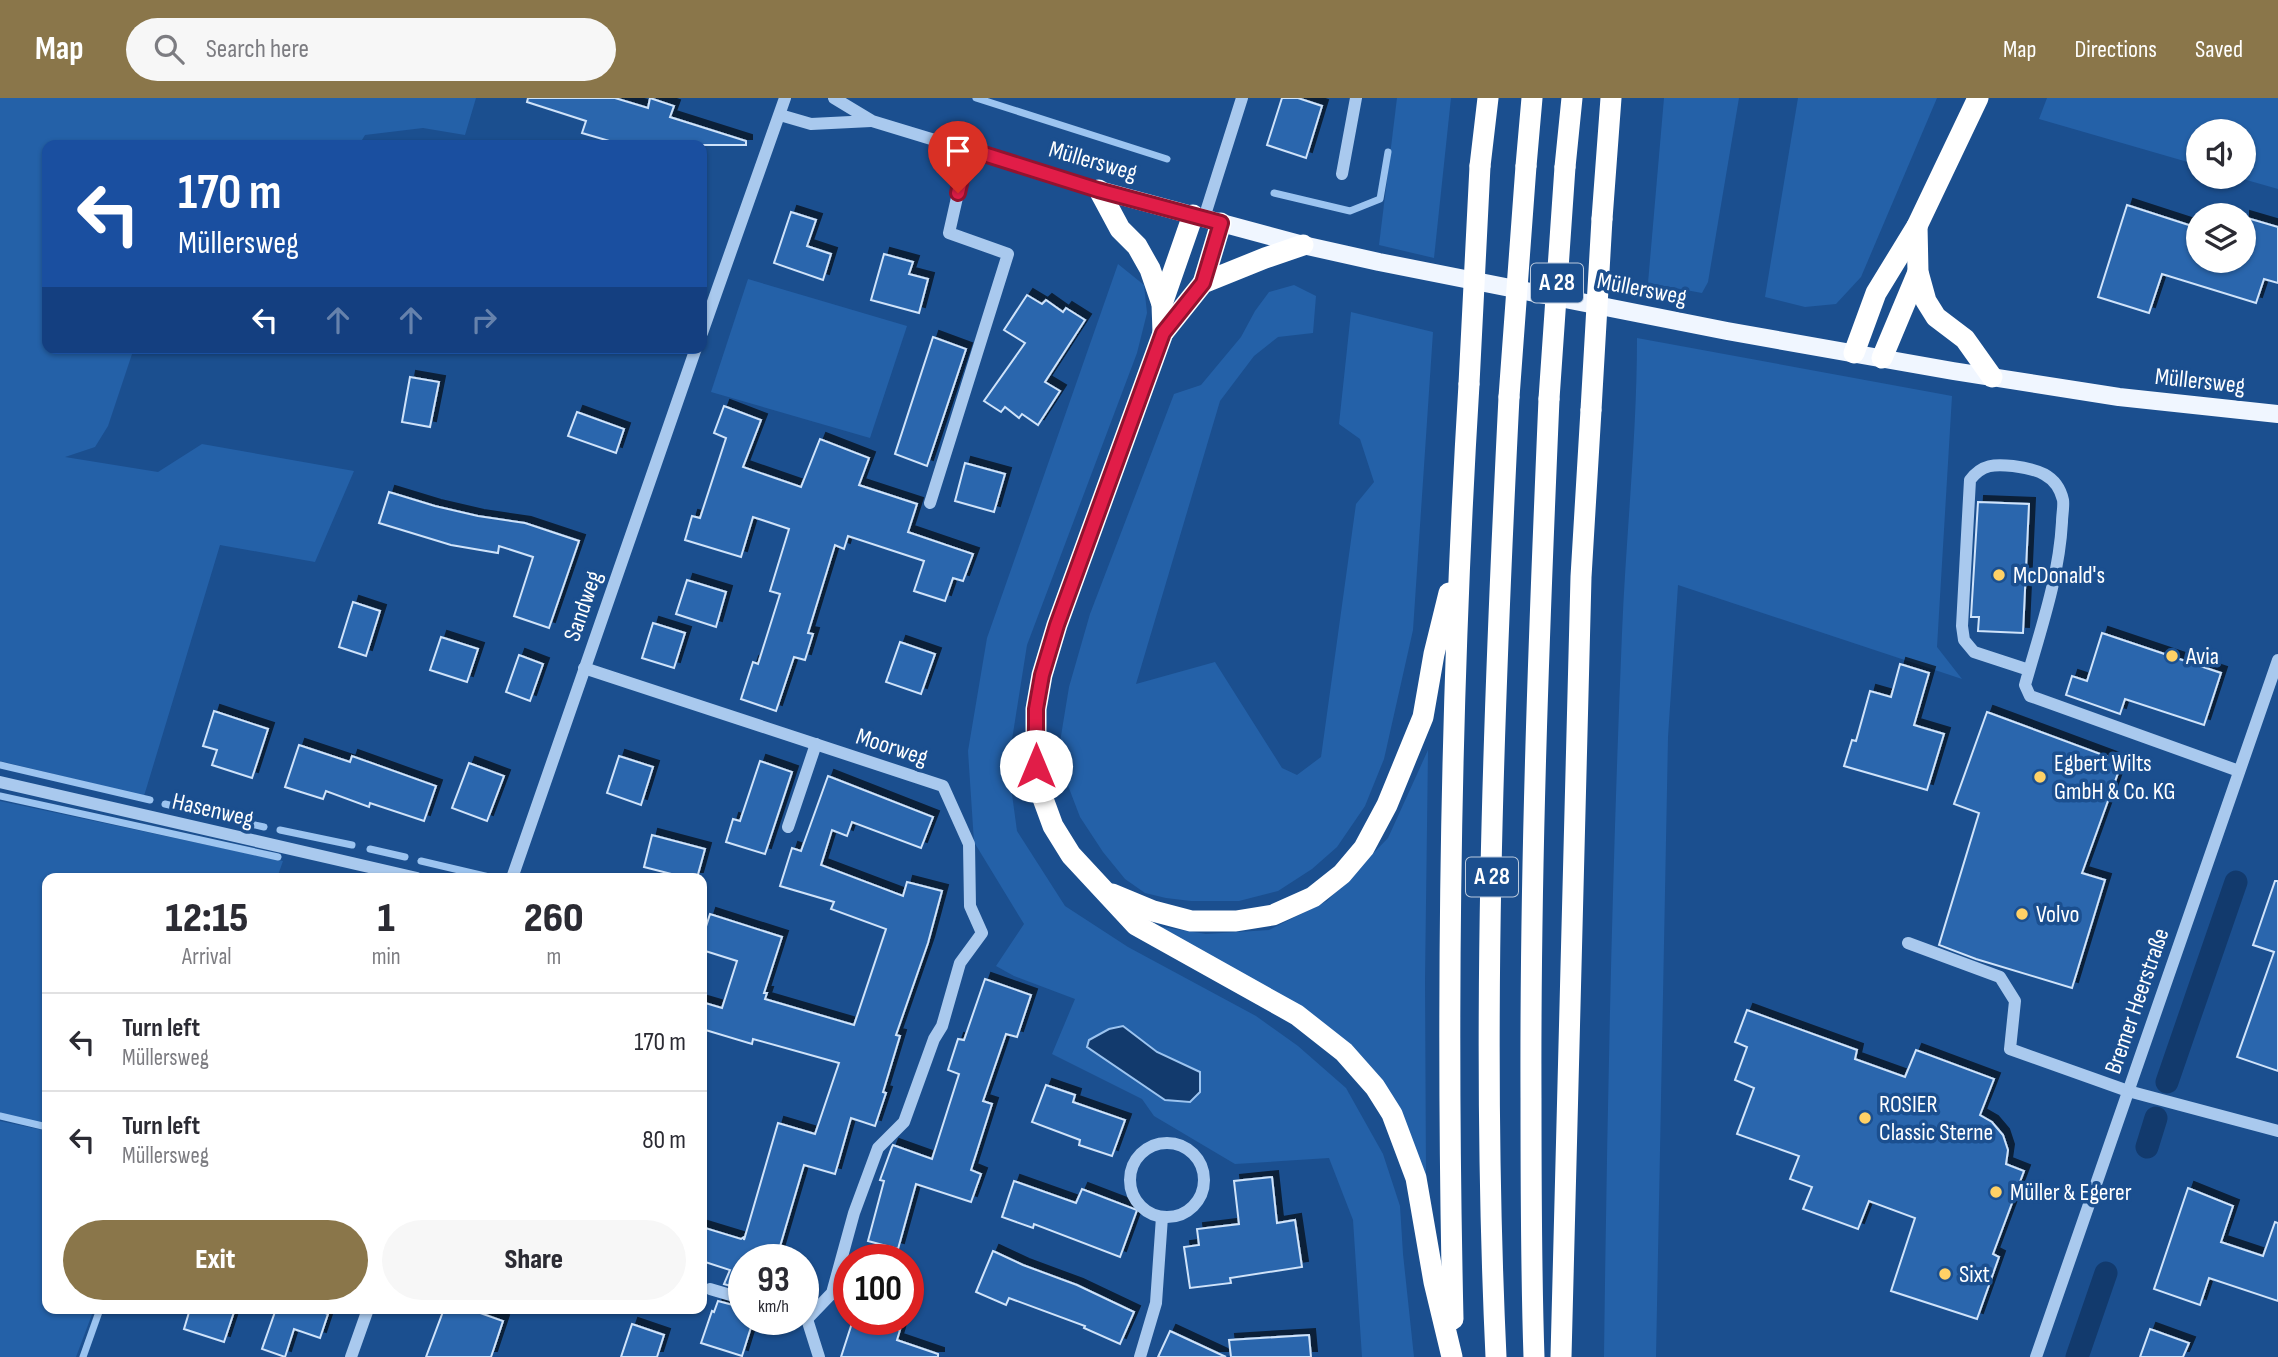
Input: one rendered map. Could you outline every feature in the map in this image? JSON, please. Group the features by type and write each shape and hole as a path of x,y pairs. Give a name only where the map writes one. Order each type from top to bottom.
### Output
{"highway":[{"path":"1452,1357 1450,889 1459,550 1480,166 1488,98"},
{"name":"A 28","path":"1496,1357 1490,1003 1494,773 1509,397 1532,98"},
{"name":"A 28","path":"1534,1357 1531,1114 1534,788 1549,399 1572,98"},
{"path":"1561,1357 1581,577 1611,98"},
{"path":"1854,353 1877,293 1917,226 1978,98"},
{"path":"1098,190 1120,229 1137,246 1150,269 1162,304 1163,333"},
{"path":"1203,283 1206,219"},
{"path":"1162,304 1206,219"},
{"path":"1917,226 1918,272 1926,301 1936,317 1965,339 1992,377"},
{"path":"1303,245 1203,283 1163,333 1057,625 1042,675 1036,709 1036,766 1049,816 1071,855 1136,925 1297,1015 1344,1052 1375,1087 1392,1114 1416,1178 1434,1282 1452,1357"},
{"path":"1882,358 1918,272"},
{"path":"1104,890 1153,911 1191,921 1236,921 1273,915 1313,897 1342,874 1364,848 1387,805 1423,717 1434,654 1459,550"}],"main road":[{"name":"Müllersweg","path":"1098,190 1303,245 1615,309 1992,377 2119,397 2278,414"}],"street":[{"path":"707,319 785,98"},
{"name":"Müllersweg","path":"834,98 872,121 1098,190"},
{"path":"1206,219 1242,98"},
{"path":"1342,174 1356,98"},
{"name":"Müllersweg","path":"780,115 811,124 872,121"},
{"path":"930,503 1008,254 949,233 968,149"},
{"name":"Sandweg","path":"514,873 694,354"},
{"path":"2029,670 1974,652 1964,640 1962,626 1970,480 1983,467 1993,464 2034,469 2052,479 2063,500 2060,548 2043,626 2025,685 2030,696 2239,771"},
{"name":"Bremer Heerstraße","path":"2036,1357 2278,660"},
{"name":"Moorweg","path":"584,668 943,786 970,844 970,906 982,933 961,963 942,1026 934,1039 904,1122 878,1148 854,1213 832,1293 819,1305"},
{"path":"788,827 816,744"},
{"name":"Hasenweg","path":"0,782 395,873"},
{"path":"1909,943 2000,977 2015,1001 2010,1049 2128,1091 2278,1131"},
{"path":"1160,1143 1172,1143 1183,1146 1200,1162 1204,1184 1201,1196 1194,1205 1185,1212 1163,1217 1149,1213 1139,1204 1132,1192 1130,1178 1139,1155 1160,1143"},
{"path":"1140,1357 1156,1303 1163,1217"},
{"path":"710,1289 728,1295"},
{"path":"351,1357 366,1314"},
{"path":"811,1335 819,1357"}],"shaded area":[{"path":"0,98 476,98 465,135 423,128 365,135 362,140 42,140 42,354 132,354 108,426 95,447 65,457 158,472 202,444 354,471 315,562 220,545 144,796 0,761"},
{"path":"1397,98 1451,98 1434,258 1379,245"},
{"path":"1664,98 1739,98 1708,282 1702,293 1648,283"},
{"path":"1798,98 1937,98 1861,277 1836,304 1805,307 1765,297"},
{"path":"2047,98 2278,98 2278,189 2256,183 2256,119 2186,119 2186,162 2039,119"},
{"path":"1118,264 1144,285 1147,313 1137,353 1027,645 1008,765 1017,831 1065,906 1128,947 1256,1016 1298,1046 1346,1088 1383,1154 1400,1206 1414,1357 1362,1357 1353,1220 1329,1158 1235,1164 1154,1116 1142,1099 1052,1054 1075,999 1014,976 996,966 1024,924 974,842 968,751 987,638","holes":["1123,1026 1157,1052 1200,1072 1190,1101"]},
{"path":"748,279 907,326 870,438 711,392"},
{"path":"1294,285 1316,296 1313,333 1278,337 1254,356 1220,401 1136,684 1215,662 1282,768 1297,775 1321,757 1356,504 1374,482 1360,439 1339,424 1351,312 1433,332 1413,630 1384,759 1365,806 1337,847 1312,869 1278,891 1239,901 1166,898 1145,893 1125,879 1080,817 1067,783 1060,742 1069,687 1090,614 1174,394 1201,385 1241,337 1269,292"},
{"path":"1637,338 1952,396 1937,647 1962,679 1678,585 1668,737 1656,1357 1604,1357 1615,814"},
{"path":"1428,750 1426,1175 1344,1043 1156,926 1206,934 1269,930 1327,901 1388,838"},
{"path":"0,801 283,861 279,873 42,873 42,1123 0,1114"},
{"path":"1123,1026 1157,1052 1200,1072 1200,1092 1190,1102 1165,1100 1087,1047 1089,1040 1109,1029"},
{"path":"0,1121 42,1130 42,1314 92,1314 76,1357 0,1357"}],"building":[{"path":"528,98 615,98 648,108 650,98 674,106 670,117 746,141 746,145 707,145 707,140 606,140 582,133 586,121 527,102"},
{"path":"1282,98 1298,98 1322,106 1306,158 1267,145"},
{"path":"2127,205 2186,224 2186,273 2256,273 2256,221 2278,227 2278,283 2264,279 2256,303 2162,274 2149,313 2098,297"},
{"path":"791,212 816,220 807,246 831,254 823,280 774,263"},
{"path":"884,254 913,262 909,274 928,279 919,313 871,300"},
{"path":"1027,295 1042,304 1046,300 1063,312 1066,308 1085,320 1045,382 1060,391 1038,425 1022,414 1019,418 1005,407 1001,412 984,401 1025,343 1004,330"},
{"path":"933,337 966,349 927,466 895,454"},
{"path":"410,377 439,382 430,427 402,422"},
{"path":"724,406 761,420 743,467 801,487 820,439 869,458 859,485 917,504 908,532 973,554 963,581 953,578 945,601 914,591 924,561 848,536 844,549 835,545 808,633 813,634 805,660 794,657 776,711 741,699 753,662 758,664 780,594 770,591 789,529 753,517 741,557 685,540 692,516 700,518 726,438 714,433"},
{"path":"577,412 624,429 616,453 568,436"},
{"path":"965,463 1005,474 994,512 955,501"},
{"path":"389,492 478,516 525,523 579,541 549,628 514,616 533,557 499,546 498,553 451,545 379,523"},
{"name":"McDonald's","path":"1978,502 2029,504 2023,633 1978,631 1979,617 1971,617"},
{"path":"687,580 726,592 716,627 676,614"},
{"path":"353,602 380,611 366,656 339,647"},
{"path":"653,623 685,633 674,668 642,658"},
{"path":"2102,633 2221,673 2204,725 2125,699 2120,714 2066,695 2072,676 2087,681"},
{"path":"441,637 478,649 467,682 430,670"},
{"path":"900,642 935,654 921,694 886,682"},
{"path":"519,655 543,664 530,701 506,692"},
{"path":"1900,664 1929,673 1914,725 1944,734 1927,790 1844,766 1852,740 1856,741 1870,691 1891,697"},
{"path":"214,711 268,729 252,778 212,765 217,750 203,746"},
{"path":"1987,712 2122,762 2082,873 2105,880 2072,988 1939,945 1979,813 1954,804"},
{"path":"299,745 350,762 352,756 436,786 424,821 370,803 369,807 326,791 323,799 285,787"},
{"path":"619,756 653,767 641,805 607,793"},
{"path":"760,761 792,772 765,854 726,842 733,819 740,821"},
{"path":"469,763 504,776 487,821 452,808"},
{"path":"828,776 933,817 921,848 852,822 847,836 832,830 821,865 903,896 907,882 942,891 928,943 896,1035 900,1036 875,1126 851,1118 835,1174 804,1165 781,1244 728,1244 728,1269 707,1263 707,1229 741,1239 744,1237 744,1240 778,1123 815,1134 839,1063 753,1039 752,1044 707,1030 707,1004 722,1008 737,961 707,952 707,923 710,914 782,937 764,993 767,993 765,999 854,1025 886,929 831,909 834,902 780,886 792,848 801,851"},
{"path":"652,835 705,849 698,873 667,873 644,867"},
{"path":"2275,881 2278,881 2278,1071 2237,1057 2274,952 2253,945"},
{"path":"985,979 1031,995 1017,1037 1006,1034 983,1101 992,1104 971,1170 981,1174 971,1202 916,1184 899,1244 868,1241 884,1181 880,1180 893,1145 932,1159 959,1074 948,1070 958,1039 964,1040"},
{"name":"ROSIER Classic Sterne","path":"1747,1010 1857,1050 1855,1059 1905,1077 1916,1050 1994,1079 1980,1115 1992,1122 2003,1135 2008,1150 2006,1164 2024,1171 1993,1254 1999,1257 1977,1319 1891,1291 1915,1218 1869,1201 1858,1229 1803,1209 1812,1187 1790,1179 1799,1156 1737,1134 1754,1088 1735,1080 1747,1047 1735,1042"},
{"path":"1046,1085 1075,1095 1073,1102 1125,1120 1112,1156 1079,1145 1080,1140 1032,1122"},
{"path":"1272,1177 1277,1223 1295,1220 1302,1267 1230,1278 1231,1283 1190,1288 1184,1247 1199,1245 1197,1229 1239,1224 1234,1181"},
{"path":"1014,1181 1076,1203 1082,1189 1137,1210 1120,1257 1034,1224 1033,1228 1002,1217"},
{"path":"2188,1188 2233,1206 2221,1242 2263,1256 2275,1222 2278,1223 2278,1301 2209,1278 2200,1305 2154,1289"},
{"path":"993,1251 1077,1285 1134,1312 1120,1344 1084,1328 1085,1326 1009,1298 1006,1305 976,1292"},
{"path":"718,1301 728,1304 728,1335 749,1335 742,1356 701,1343 712,1311 714,1312"},
{"path":"188,1314 233,1314 224,1342 184,1329"},
{"path":"274,1314 328,1314 320,1338 294,1329 285,1357 262,1349"},
{"path":"442,1314 483,1314 503,1321 491,1357 426,1357"},
{"path":"632,1324 664,1335 657,1357 621,1357"},
{"path":"2150,1329 2189,1343 2183,1357 2140,1357"},
{"path":"1170,1331 1226,1357 1158,1357"},
{"path":"848,1335 898,1335 897,1340 938,1354 938,1357 841,1357"},
{"path":"1309,1335 1311,1357 1231,1357 1229,1340"}],"waterway":[{"path":"976,98 1167,159"},
{"path":"1274,193 1350,211 1380,199 1388,152"},
{"path":"0,765 150,800"},
{"path":"0,796 278,857"},
{"path":"165,804 212,815"},
{"path":"228,819 264,827"},
{"path":"280,830 352,845"},
{"path":"370,849 405,857"},
{"path":"421,861 472,873"},
{"path":"2167,1082 2236,882"},
{"path":"0,1116 42,1126"},
{"path":"2147,1147 2156,1118"},
{"path":"2077,1357 2106,1273"},
{"path":"83,1357 98,1314"}],"place":[{"name":"McDonald's","path":"1999,575"},
{"name":"Avia","path":"2172,656"},
{"name":"Egbert Wilts GmbH & Co. KG","path":"2040,777"},
{"name":"Volvo","path":"2022,914"},
{"name":"ROSIER Classic Sterne","path":"1865,1118"},
{"name":"Müller & Egerer","path":"1996,1192"},
{"name":"Sixt","path":"1945,1274"}],"route":[{"path":"958,193 968,149 1098,190 1221,223 1203,283 1163,333 1057,625 1042,675 1036,709 1036,766"}]}
